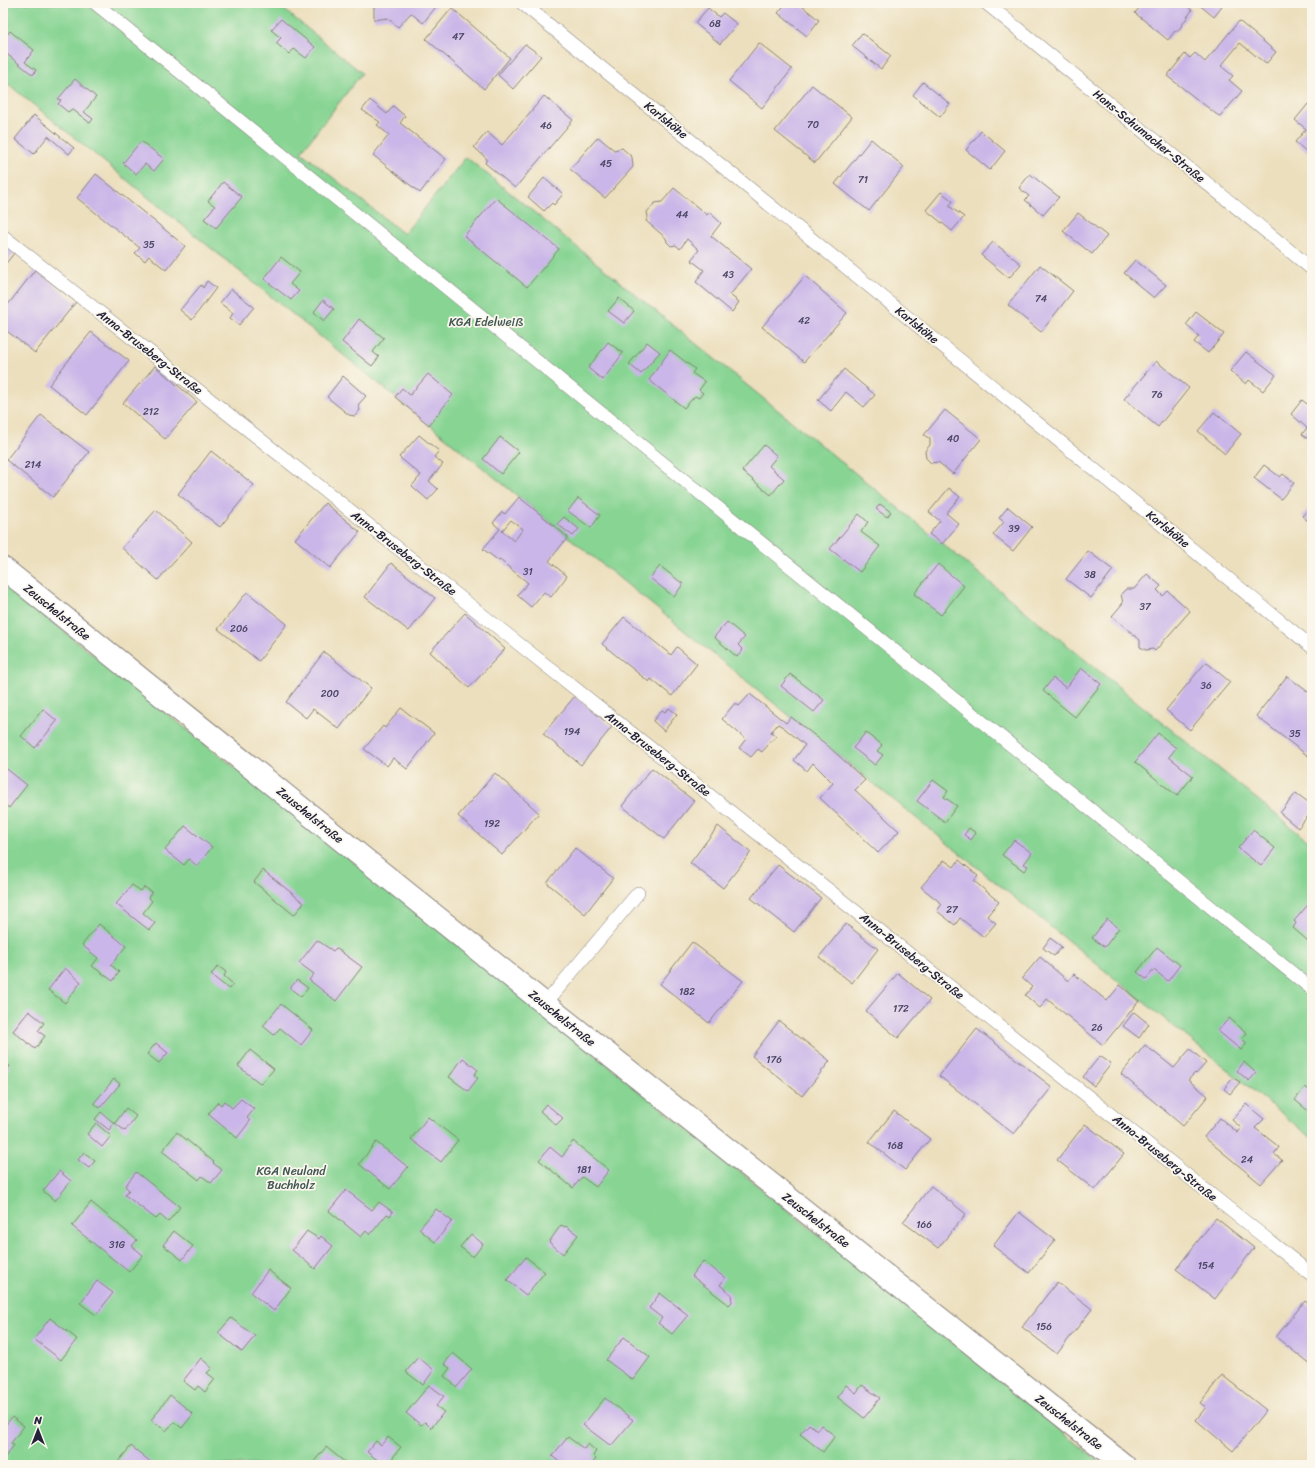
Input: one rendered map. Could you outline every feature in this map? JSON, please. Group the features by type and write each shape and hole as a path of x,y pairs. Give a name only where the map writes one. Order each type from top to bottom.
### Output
{"street":[{"name":"Zeuschelstraße","path":"3,568 545,1004 1124,1465"}],"lane":[{"path":"95,3 1312,989"},
{"name":"Karlshöhe","path":"522,3 1312,646"},
{"name":"Hans-Schumacher-Straße","path":"986,3 1312,269"},
{"name":"Anna-Bruseberg-Straße","path":"3,236 629,731 1312,1275"},
{"path":"545,1004 638,893"}],"green space":[{"name":"KGA Edelweiß","path":"3,3 276,3 362,73 301,152 404,234 466,157 1312,844 1312,1138 3,80"},
{"name":"KGA Neuland Buchholz","path":"3,583 551,1019 1104,1465 3,1465"}],"building":[{"path":"370,3 439,3 423,23 411,13 398,27 388,18 374,20 374,6"},
{"path":"786,3 798,3 819,20 807,36 778,13"},
{"path":"1143,3 1183,3 1192,10 1178,31 1175,31 1168,40 1135,13"},
{"path":"1197,3 1217,3 1222,7 1214,17"},
{"path":"452,8 510,58 484,89 426,39"},
{"path":"708,8 719,17 723,13 737,24 720,44 695,23"},
{"path":"281,19 315,47 306,58 294,49 289,54 276,43 281,38 271,30"},
{"path":"1239,21 1276,52 1266,64 1240,43 1221,66 1233,76 1229,80 1242,91 1220,117 1167,76 1185,54 1190,58 1195,53 1205,62"},
{"path":"10,31 34,50 25,62 36,70 33,75 3,51 3,40"},
{"path":"862,33 891,56 881,69 852,46"},
{"path":"759,43 792,69 762,108 729,81"},
{"path":"525,44 541,56 513,89 498,75"},
{"path":"75,79 96,97 84,112 93,119 90,123 72,109 68,112 58,104 61,100 58,99"},
{"path":"923,82 950,104 940,117 913,95"},
{"path":"812,85 852,117 815,163 775,131"},
{"path":"544,96 573,120 515,188 485,163 487,159 474,147 487,132 502,145"},
{"path":"370,100 387,114 393,106 405,116 400,123 446,159 420,193 373,155 389,135 377,125 380,122 362,110"},
{"path":"1308,104 1312,107 1312,156 1295,142 1306,129 1295,120"},
{"path":"34,115 74,148 69,154 48,136 34,154 15,139"},
{"path":"981,131 1005,151 990,170 966,150"},
{"path":"598,137 614,150 622,148 632,157 633,167 605,198 570,169"},
{"path":"871,139 904,167 869,211 835,184"},
{"path":"141,141 164,159 154,171 145,164 136,174 123,163"},
{"path":"96,174 185,246 166,270 149,256 145,261 135,253 140,248 77,198"},
{"path":"1030,174 1059,197 1043,215 1025,200 1029,196 1019,188"},
{"path":"544,178 563,194 554,205 552,203 544,211 528,197"},
{"path":"223,182 242,197 216,228 204,219 215,206 208,201"},
{"path":"674,188 707,215 709,212 721,223 711,236 751,269 730,295 739,302 732,312 696,282 704,270 691,260 699,250 687,239 680,249 676,245 671,246 667,242 666,238 646,221 648,217 647,212 655,203 662,202"},
{"path":"941,192 953,201 949,206 964,217 952,231 926,210"},
{"path":"496,198 559,249 527,287 464,236"},
{"path":"1078,213 1107,236 1092,254 1063,231"},
{"path":"993,242 1021,264 1009,278 981,255"},
{"path":"3,243 15,252 3,267"},
{"path":"281,257 300,272 290,284 299,291 291,300 264,279"},
{"path":"1135,260 1166,285 1154,298 1124,273"},
{"path":"1040,265 1073,291 1041,332 1008,305"},
{"path":"35,270 76,302 35,353 3,328 3,311"},
{"path":"805,276 847,313 804,362 762,327"},
{"path":"207,281 216,288 192,320 180,310 201,285 203,288"},
{"path":"231,289 254,307 239,325 230,318 233,313 220,303"},
{"path":"619,298 634,311 624,323 608,311"},
{"path":"323,300 334,309 324,321 314,312"},
{"path":"1196,312 1224,334 1208,353 1194,342 1199,336 1186,325"},
{"path":"359,319 384,338 373,352 379,357 372,366 342,342"},
{"path":"91,332 129,361 87,415 49,385"},
{"path":"608,342 623,353 603,380 588,368"},
{"path":"647,342 660,352 641,374 629,364"},
{"path":"670,350 695,369 692,373 705,382 699,390 703,393 699,398 695,396 684,408 649,380"},
{"path":"1246,352 1276,375 1263,391 1249,380 1246,384 1230,371"},
{"path":"1156,361 1189,388 1158,427 1124,399"},
{"path":"155,366 197,402 165,439 123,403"},
{"path":"844,369 875,395 864,407 846,392 831,411 818,400"},
{"path":"428,374 453,395 429,425 395,397 402,388 410,395"},
{"path":"343,376 366,396 358,405 360,410 355,416 349,415 327,397"},
{"path":"1302,400 1312,408 1312,442 1302,434 1307,428 1291,414"},
{"path":"945,410 981,439 953,474 938,462 931,463 926,458 925,451 930,445 930,439 924,435"},
{"path":"1214,412 1241,434 1225,454 1198,431"},
{"path":"41,415 89,452 53,497 6,460"},
{"path":"419,435 439,451 434,457 443,464 429,481 438,489 428,500 412,486 421,475 399,457"},
{"path":"500,437 519,452 501,474 483,459"},
{"path":"764,445 777,456 769,466 784,479 771,495 742,471"},
{"path":"211,451 254,485 220,527 178,494"},
{"path":"1264,465 1280,477 1283,474 1294,483 1281,499 1254,478"},
{"path":"949,488 960,497 946,513 959,524 942,544 929,534 940,521 929,512"},
{"path":"519,497 568,537 549,561 567,576 551,597 544,592 531,607 517,595 528,583 500,560 499,561 483,549 500,529 493,523 502,512 505,514","holes":["511,520 523,529 514,541 502,531"]},
{"path":"578,498 600,515 591,528 568,511"},
{"path":"325,503 360,532 330,568 295,539"},
{"path":"880,504 891,512 887,517 876,509"},
{"path":"1312,505 1312,524 1302,516"},
{"path":"1008,507 1032,527 1013,551 993,535 1004,522 999,518"},
{"path":"156,510 192,542 158,580 122,548"},
{"path":"859,514 868,522 861,532 880,546 860,572 830,549"},
{"path":"564,517 579,529 573,536 557,524"},
{"path":"1088,551 1113,570 1091,598 1066,579"},
{"path":"391,563 435,598 409,631 365,597"},
{"path":"938,564 964,586 941,615 914,594"},
{"path":"660,566 683,584 674,597 650,578"},
{"path":"1147,574 1161,586 1157,590 1163,596 1168,591 1190,611 1155,651 1153,649 1146,650 1140,647 1140,640 1112,616 1123,603 1121,594 1126,589 1134,589"},
{"path":"247,592 287,624 259,661 218,629"},
{"path":"465,613 505,649 469,688 430,652"},
{"path":"624,617 671,655 677,647 697,664 672,696 651,679 649,682 602,644"},
{"path":"727,622 745,637 738,645 743,650 737,657 714,637"},
{"path":"324,652 371,688 339,729 313,709 306,718 286,702"},
{"path":"1206,662 1230,682 1190,730 1166,710"},
{"path":"1081,668 1101,684 1075,717 1043,691 1053,678 1066,688"},
{"path":"790,674 824,700 814,712 781,686"},
{"path":"1287,676 1312,695 1312,750 1308,756 1256,716"},
{"path":"750,694 786,723 791,717 827,745 865,780 855,790 899,831 878,853 820,798 833,783 813,763 807,771 794,760 805,745 783,727 778,724 771,732 776,736 762,752 758,749 751,757 739,748 746,739 722,719 735,703 739,706"},
{"path":"575,696 612,727 581,765 543,734"},
{"path":"401,708 434,733 407,769 393,758 387,766 364,749 383,726 385,728"},
{"path":"669,708 677,714 664,731 653,721 662,710 665,712"},
{"path":"43,709 57,721 35,748 21,736"},
{"path":"866,732 882,745 877,751 883,755 875,765 853,748"},
{"path":"1158,733 1176,748 1169,757 1193,776 1177,796 1135,762"},
{"path":"3,766 27,785 9,808 3,803"},
{"path":"652,768 694,801 664,839 622,806"},
{"path":"495,773 539,813 502,855 458,816"},
{"path":"933,780 948,791 944,797 957,806 945,822 917,801"},
{"path":"1296,793 1312,805 1312,811 1298,828 1280,813"},
{"path":"185,826 212,847 197,866 189,859 184,865 165,850"},
{"path":"718,826 751,852 723,888 690,863"},
{"path":"969,828 976,833 971,840 964,835"},
{"path":"1253,830 1275,848 1261,866 1238,848"},
{"path":"1014,840 1032,853 1024,864 1028,866 1024,871 1002,855"},
{"path":"3,843 7,846 3,852"},
{"path":"575,848 613,878 585,914 547,883"},
{"path":"944,860 954,867 959,860 978,876 974,881 999,902 987,916 996,923 984,937 960,918 955,925 937,911 942,904 921,887"},
{"path":"778,865 821,898 794,932 751,898"},
{"path":"263,870 304,903 294,915 254,882"},
{"path":"132,885 141,891 144,887 152,892 148,897 152,901 143,913 155,923 149,930 116,904"},
{"path":"1312,900 1312,936 1308,941 1293,928 1296,923 1294,921"},
{"path":"1107,919 1119,928 1105,947 1092,938"},
{"path":"99,924 126,946 111,965 119,972 113,981 92,966 98,958 82,945"},
{"path":"846,924 878,949 852,983 819,957"},
{"path":"1050,938 1062,947 1054,956 1043,948"},
{"path":"317,940 333,951 336,948 362,967 336,1001 309,980 314,974 299,963"},
{"path":"692,942 743,981 709,1023 660,984"},
{"path":"1157,947 1180,965 1168,981 1154,970 1146,979 1137,972"},
{"path":"1040,957 1068,981 1074,974 1107,1001 1120,985 1139,1001 1103,1045 1047,999 1040,1008 1025,995 1032,987 1022,978"},
{"path":"218,966 226,972 224,976 233,984 229,989 211,975"},
{"path":"65,968 81,982 65,1003 48,990"},
{"path":"898,973 930,1000 898,1038 866,1011"},
{"path":"297,980 308,988 301,997 290,988"},
{"path":"281,1004 313,1030 301,1045 280,1028 274,1035 263,1026"},
{"path":"29,1011 44,1023 38,1031 45,1036 35,1049 13,1031"},
{"path":"1134,1012 1149,1024 1139,1038 1123,1026"},
{"path":"1229,1018 1247,1033 1242,1039 1247,1043 1241,1050 1218,1031"},
{"path":"779,1021 830,1061 802,1096 752,1056"},
{"path":"977,1029 1052,1087 1014,1134 939,1076"},
{"path":"156,1043 168,1053 159,1063 147,1054"},
{"path":"1145,1045 1174,1068 1190,1049 1206,1063 1188,1080 1208,1096 1183,1126 1121,1074"},
{"path":"250,1050 274,1069 261,1084 238,1066"},
{"path":"1100,1056 1111,1064 1094,1086 1083,1077"},
{"path":"463,1058 478,1070 474,1075 478,1078 468,1091 449,1077"},
{"path":"3,1061 10,1066 3,1076"},
{"path":"1244,1062 1256,1073 1249,1081 1237,1071"},
{"path":"1233,1078 1240,1082 1230,1094 1224,1089"},
{"path":"114,1079 120,1084 100,1108 94,1103"},
{"path":"1305,1087 1312,1092 1312,1114 1295,1100"},
{"path":"241,1099 254,1109 247,1118 250,1121 237,1138 208,1114 218,1102 221,1105 224,1101 232,1108"},
{"path":"546,1104 563,1118 556,1125 540,1111"},
{"path":"1246,1104 1264,1119 1255,1128 1279,1147 1274,1154 1282,1160 1261,1184 1204,1137 1220,1118 1238,1133 1241,1128 1232,1120"},
{"path":"126,1108 136,1116 125,1131 115,1123"},
{"path":"894,1111 930,1139 905,1170 869,1142"},
{"path":"101,1112 114,1123 109,1130 95,1119"},
{"path":"428,1117 458,1140 441,1162 411,1139"},
{"path":"96,1123 111,1136 102,1147 87,1134"},
{"path":"1085,1124 1124,1154 1095,1190 1057,1160"},
{"path":"177,1132 222,1170 211,1183 202,1176 199,1180 162,1151"},
{"path":"573,1141 609,1170 596,1187 582,1177 573,1188 539,1160 550,1147 562,1157"},
{"path":"376,1142 408,1167 390,1189 359,1164"},
{"path":"84,1152 95,1161 89,1168 78,1160"},
{"path":"59,1171 71,1181 55,1201 43,1191"},
{"path":"136,1172 180,1207 168,1222 160,1215 156,1219 125,1195 129,1190 125,1186"},
{"path":"931,1186 966,1214 938,1248 903,1222"},
{"path":"346,1190 372,1210 379,1202 393,1212 390,1216 387,1214 370,1235 366,1231 361,1237 329,1211"},
{"path":"91,1202 137,1240 132,1246 143,1255 129,1272 72,1226"},
{"path":"436,1209 452,1221 435,1242 419,1229"},
{"path":"1019,1212 1055,1240 1029,1273 993,1246"},
{"path":"1216,1218 1254,1248 1215,1299 1176,1269"},
{"path":"561,1225 566,1226 578,1235 563,1254 549,1242"},
{"path":"174,1231 193,1246 182,1260 163,1245"},
{"path":"307,1231 319,1239 321,1236 333,1246 315,1269 292,1250"},
{"path":"471,1234 483,1244 473,1257 460,1247"},
{"path":"526,1257 545,1272 526,1295 507,1280"},
{"path":"703,1261 725,1278 720,1285 731,1294 732,1302 729,1305 692,1276"},
{"path":"268,1270 291,1288 274,1311 251,1293"},
{"path":"97,1281 113,1293 96,1315 80,1303"},
{"path":"1057,1282 1092,1309 1057,1354 1022,1327"},
{"path":"660,1293 688,1315 672,1334 658,1323 662,1318 649,1308"},
{"path":"1305,1301 1312,1307 1312,1366 1276,1337"},
{"path":"50,1318 77,1339 61,1360 34,1339"},
{"path":"231,1318 255,1336 242,1352 218,1333"},
{"path":"624,1337 650,1357 633,1380 606,1360"},
{"path":"453,1353 472,1369 457,1387 444,1376 450,1368 444,1364"},
{"path":"418,1357 434,1370 423,1385 406,1372"},
{"path":"201,1358 212,1368 207,1373 215,1379 205,1392 198,1386 195,1390 183,1381"},
{"path":"1222,1375 1266,1410 1233,1451 1196,1420 1206,1407 1200,1403"},
{"path":"429,1385 444,1396 436,1406 444,1412 431,1428 425,1422 421,1425 406,1413"},
{"path":"846,1385 856,1393 862,1385 880,1398 864,1418 837,1397"},
{"path":"170,1395 193,1414 182,1428 174,1422 166,1431 151,1420"},
{"path":"605,1398 633,1420 611,1446 583,1425"},
{"path":"12,1417 24,1426 11,1443 14,1445 3,1460 3,1428"},
{"path":"809,1424 817,1430 821,1425 835,1436 823,1452 800,1434"},
{"path":"388,1437 401,1447 387,1465 384,1465 367,1452 376,1441 381,1445"},
{"path":"568,1437 584,1449 588,1444 596,1451 593,1456 596,1459 591,1465 563,1465 552,1456"},
{"path":"131,1446 152,1463 151,1465 119,1465 117,1463"},
{"path":"326,1447 346,1463 345,1465 311,1465"}]}
